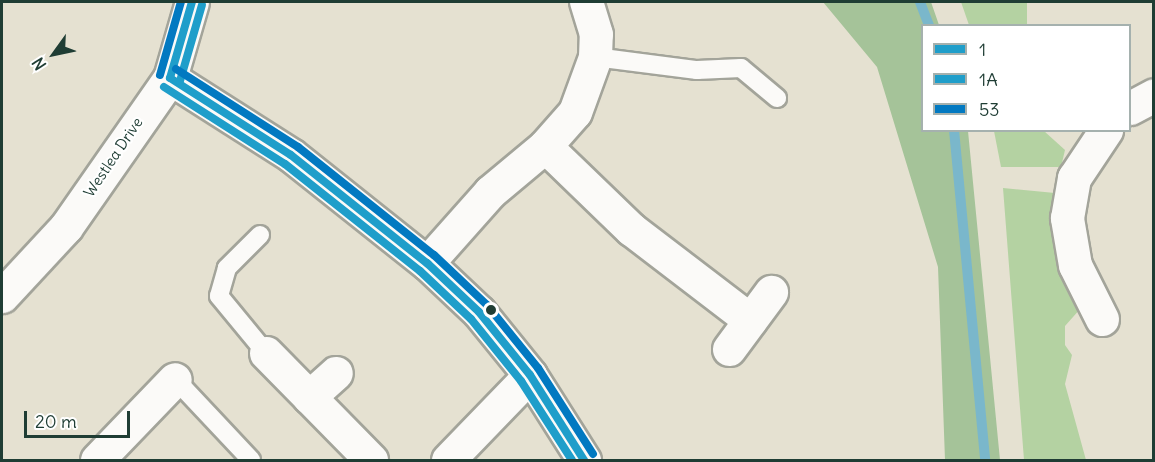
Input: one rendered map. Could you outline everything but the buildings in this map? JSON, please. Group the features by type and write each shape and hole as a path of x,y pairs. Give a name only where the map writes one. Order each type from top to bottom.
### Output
{"street":[{"name":"Westlea Drive","path":"7,279 66,227 170,78 192,2"},
{"path":"427,263 490,192 545,146 574,111 596,57 596,34 586,2"},
{"path":"170,78 291,155 427,263 479,312 530,375 584,460"},
{"path":"1131,107 1154,95"},
{"path":"1102,319 1075,265 1067,218 1074,178 1105,132"},
{"path":"545,146 631,229 750,320"},
{"path":"729,349 771,292"},
{"path":"266,352 371,460"},
{"path":"309,397 336,373"},
{"path":"448,460 530,375"},
{"path":"97,460 175,379"}],"lane":[{"path":"596,57 697,70 741,68 777,98"},
{"path":"260,235 227,268 219,296 266,352"},
{"path":"175,379 251,460"}],"green space":[{"path":"823,2 931,2 939,24 921,24 921,132 968,132 1000,460 945,460 938,267 877,67"},
{"path":"961,2 1027,2 1027,24 969,24"},
{"path":"994,132 1045,132 1065,150 1061,167 1001,167"},
{"path":"1003,188 1055,193 1081,308 1065,326 1065,345 1072,355 1065,384 1086,460 1024,460"}],"waterway":[{"path":"920,2 928,24"},
{"path":"954,132 985,460"}],"transit line":[{"name":"53","path":"160,75 181,2"},
{"name":"1","path":"170,78 192,2"},
{"name":"1A","path":"180,81 202,5"},
{"name":"53","path":"176,69 298,147 434,255 487,305 538,368 593,454"},
{"name":"1","path":"170,78 291,155 427,263 479,312 530,375 584,460"},
{"name":"1A","path":"164,87 285,164 420,271 471,319 521,381 572,460"}]}
